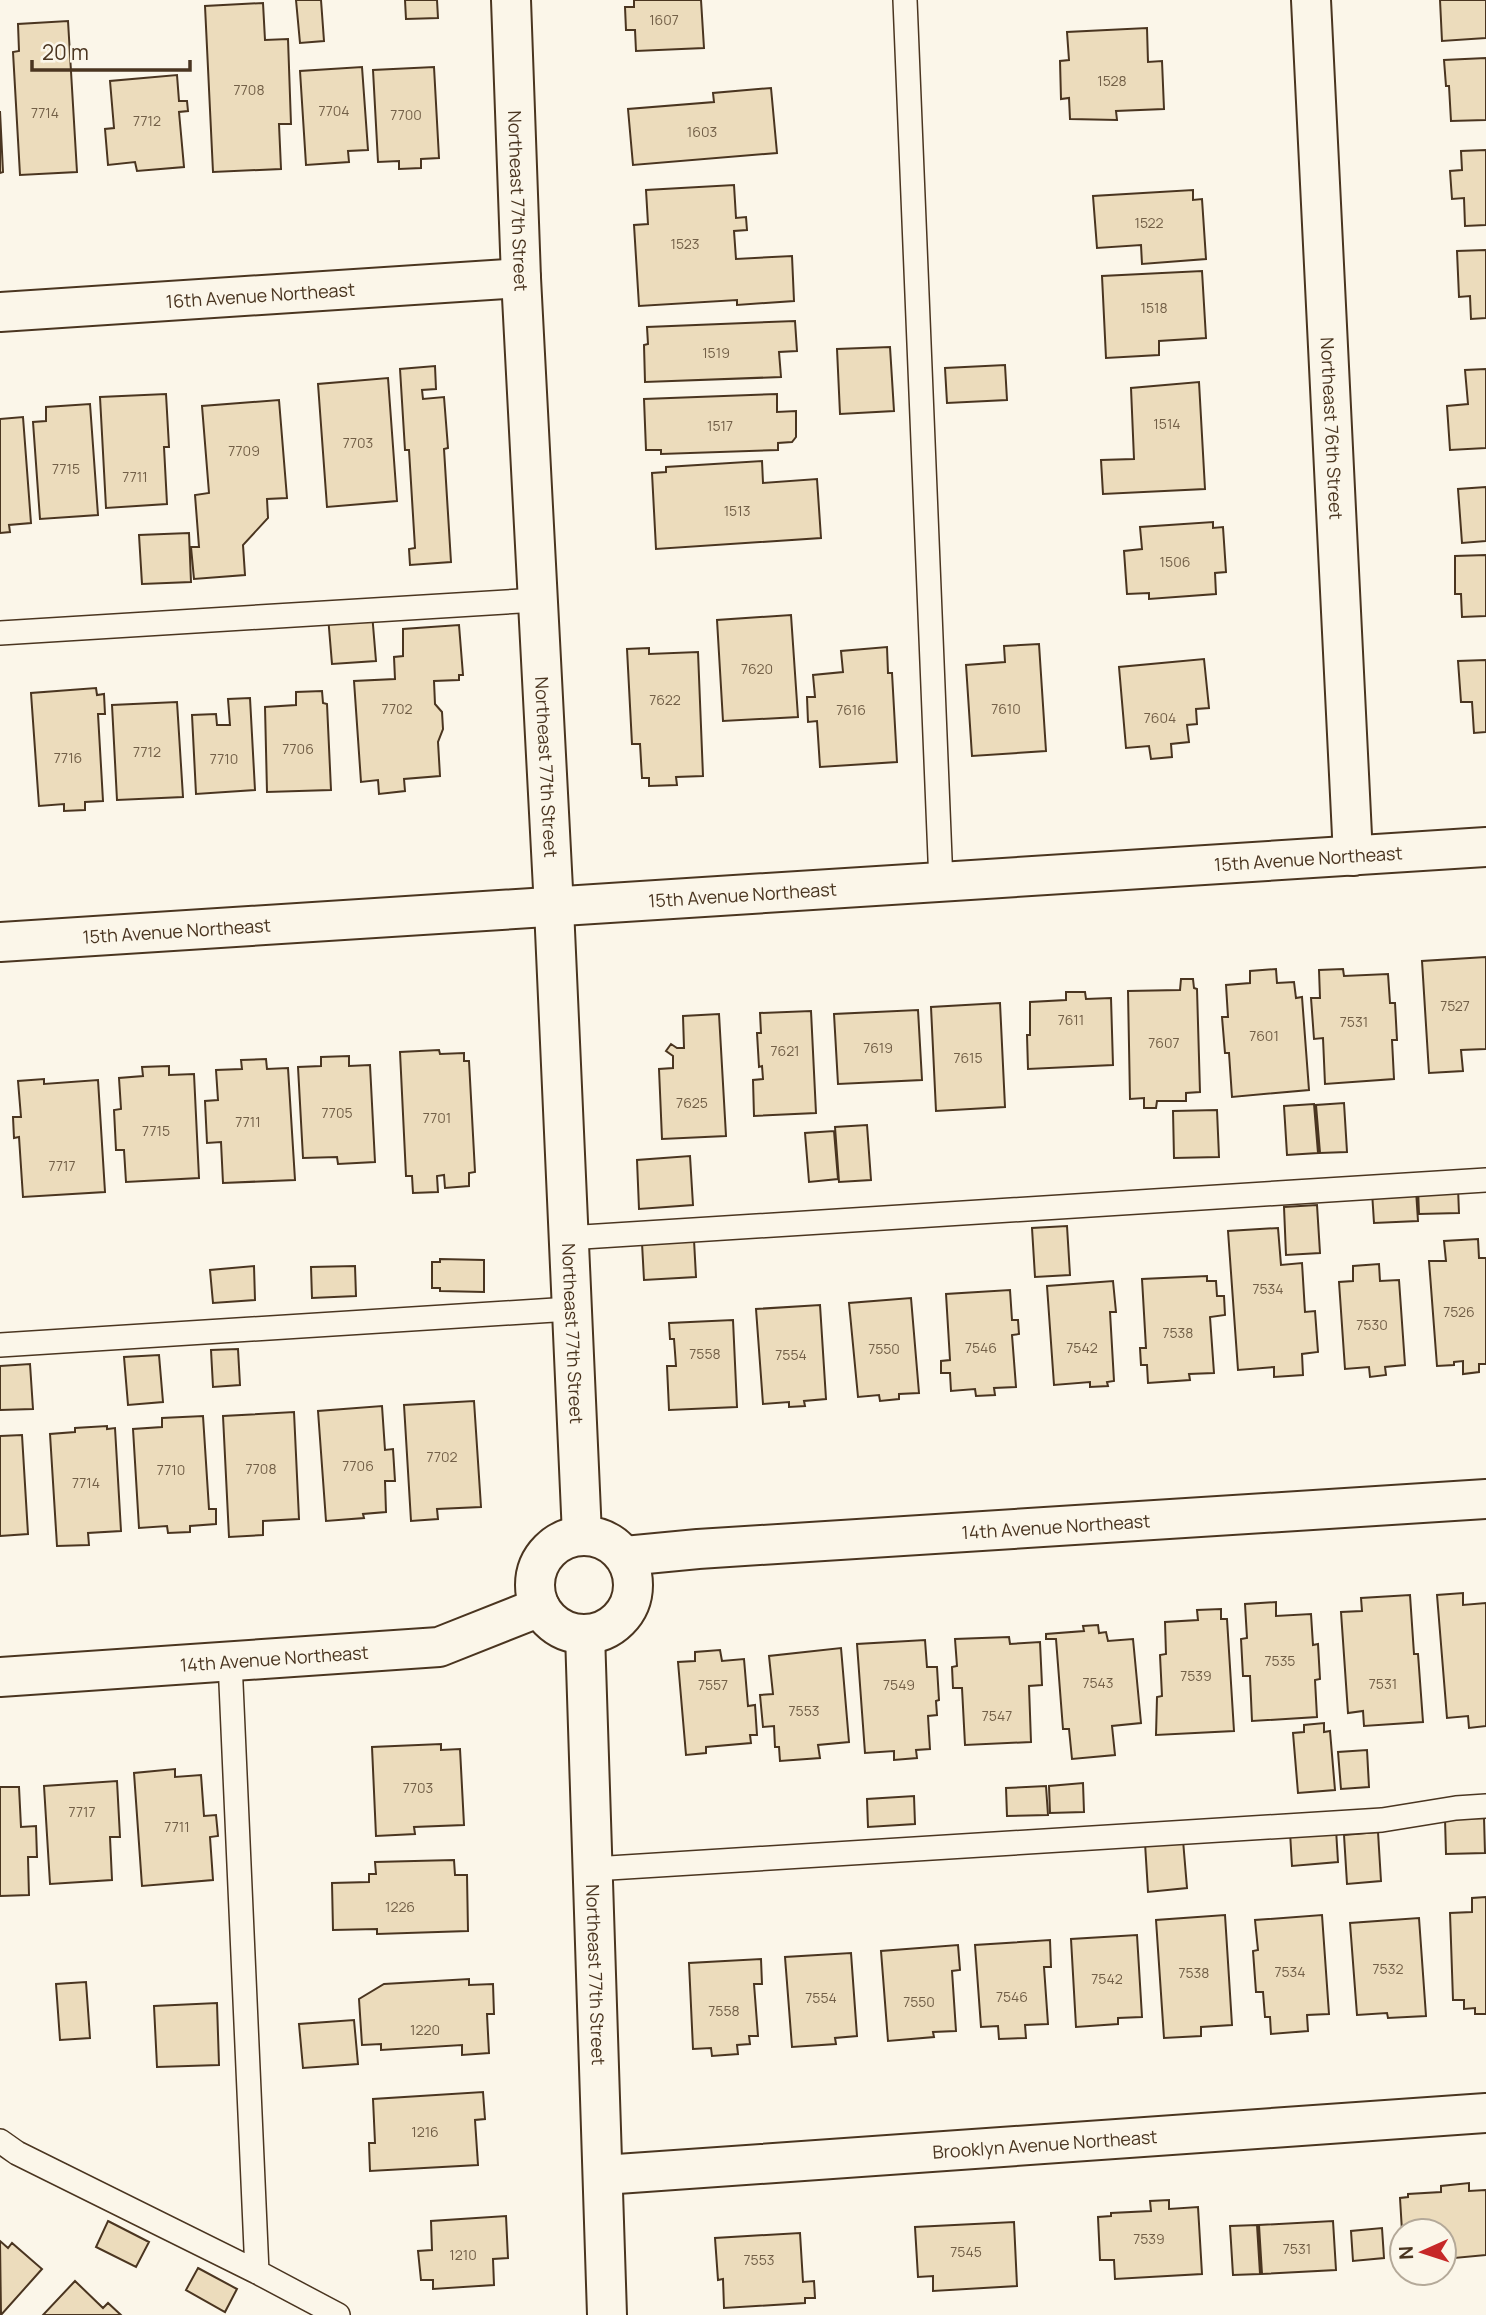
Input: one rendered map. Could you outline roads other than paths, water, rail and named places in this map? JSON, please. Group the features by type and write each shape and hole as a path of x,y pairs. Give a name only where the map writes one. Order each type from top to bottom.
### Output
{"street":[{"name":"Northeast 77th Street","path":"511,0 582,1535"},
{"name":"Northeast 76th Street","path":"1311,0 1353,856"},
{"name":"16th Avenue Northeast","path":"0,312 522,278"},
{"name":"15th Avenue Northeast","path":"0,942 1486,847"},
{"name":"14th Avenue Northeast","path":"625,1556 698,1549 1486,1499"},
{"path":"582,1535 599,1537 614,1545 625,1556 634,1586 631,1602 623,1615 611,1626 598,1633 566,1631 552,1623 540,1607 535,1594 535,1577 541,1561 551,1548 566,1538 582,1535"},
{"name":"14th Avenue Northeast","path":"0,1678 439,1647 540,1607"},
{"name":"Northeast 77th Street","path":"586,1634 607,2315"},
{"name":"Brooklyn Avenue Northeast","path":"603,2175 1486,2113"}],"lane":[{"path":"905,0 941,883"},
{"path":"0,633 537,600"},
{"path":"567,1238 1486,1180"},
{"path":"0,1345 570,1309"},
{"path":"230,1661 257,2272"},
{"path":"593,1869 1382,1820 1456,1808 1486,1807"},
{"path":"0,2141 17,2153 338,2315"}]}
